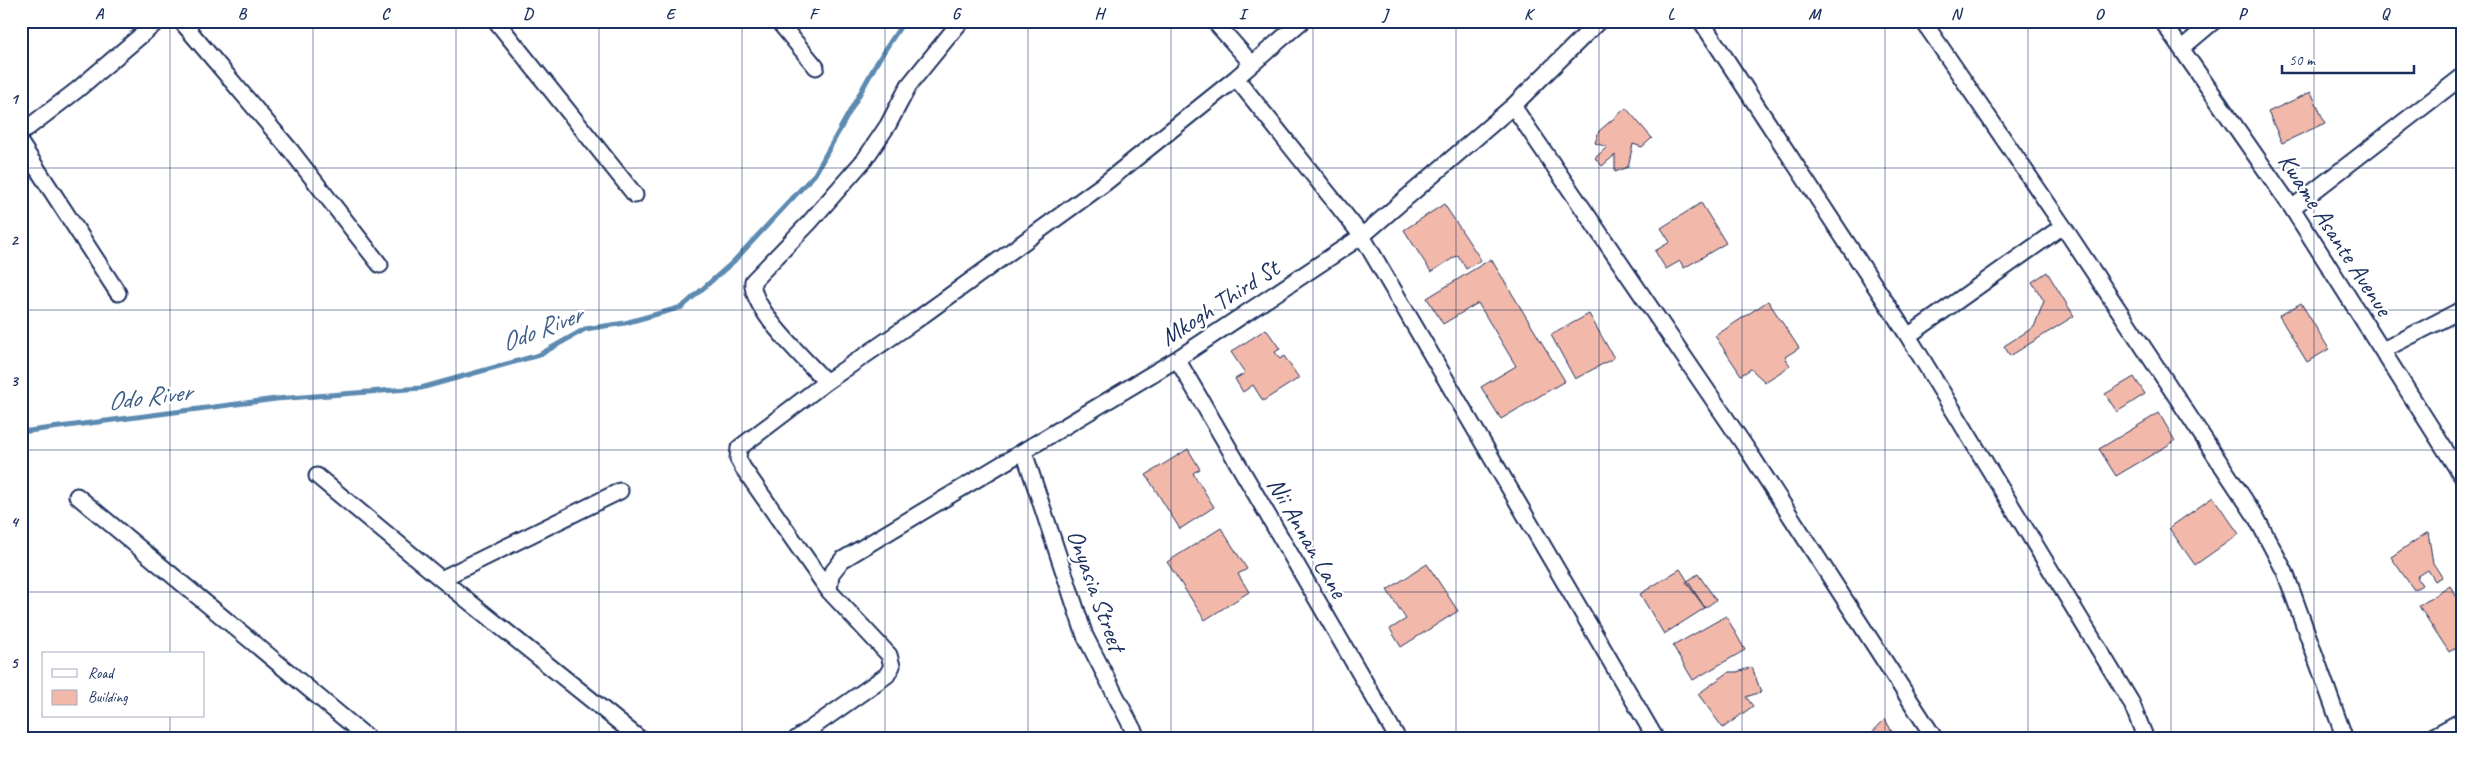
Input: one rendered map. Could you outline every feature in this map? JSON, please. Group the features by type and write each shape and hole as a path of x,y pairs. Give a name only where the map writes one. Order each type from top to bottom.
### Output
{"street":[{"path":"21,133 77,90 158,21"},
{"path":"181,21 292,152 380,265"},
{"path":"496,21 636,195"},
{"path":"778,21 816,68"},
{"path":"826,382 763,312 754,295 753,281 809,223 864,159 888,125 909,85 961,21"},
{"path":"1214,21 1252,64"},
{"path":"796,739 887,675 892,666 889,655 830,592 738,458 739,448 826,382 915,321 1105,183 1236,78 1302,21"},
{"name":"Mkogh Third St","path":"830,592 831,574 842,560 1177,359 1362,236 1513,106 1598,21"},
{"path":"1701,21 1908,336 2131,702 2146,739"},
{"path":"1922,21 2063,226 2256,517 2285,572 2345,739"},
{"name":"Kwame Asante Avenue","path":"2162,21 2292,208 2463,478"},
{"path":"2182,48 2214,21"},
{"path":"2292,208 2463,76"},
{"path":"1236,78 1362,236 1656,739"},
{"path":"1513,106 1750,455 1935,739"},
{"path":"21,144 118,294"},
{"path":"1908,336 2063,226"},
{"path":"2383,350 2463,309"},
{"name":"Nii Annan Lane","path":"1177,359 1398,739"},
{"name":"Onyasia Street","path":"1024,452 1085,636 1138,739"},
{"path":"317,476 441,580 640,739"},
{"path":"441,580 620,491"},
{"path":"77,496 369,739"},
{"path":"2428,739 2463,720"}],"building":[{"path":"2311,92 2325,123 2282,143 2268,112"},
{"path":"1626,108 1652,138 1642,147 1633,144 1628,167 1615,172 1615,155 1602,166 1595,158 1607,147 1595,143 1599,131"},
{"path":"1701,203 1726,243 1684,268 1680,261 1666,269 1655,251 1670,242 1661,228"},
{"path":"1444,204 1481,260 1466,269 1458,255 1431,272 1404,230"},
{"path":"1491,259 1565,381 1501,419 1481,387 1516,366 1478,303 1443,324 1427,298"},
{"path":"2047,272 2074,316 2010,356 2004,346 2034,327 2044,301 2032,282"},
{"path":"1768,301 1799,348 1785,357 1790,366 1765,382 1751,369 1741,375 1715,336"},
{"path":"2301,303 2329,349 2307,362 2279,316"},
{"path":"1589,314 1614,358 1575,379 1551,335"},
{"path":"1266,329 1280,349 1275,352 1280,359 1284,356 1299,378 1263,401 1253,385 1243,392 1235,379 1245,373 1231,352"},
{"path":"2134,377 2145,394 2117,412 2105,394"},
{"path":"2159,413 2175,441 2116,476 2099,449"},
{"path":"1188,449 1200,469 1193,473 1214,507 1180,529 1146,475"},
{"path":"2213,497 2239,534 2195,565 2169,528"},
{"path":"1221,528 1247,569 1238,574 1249,592 1205,620 1167,562"},
{"path":"2428,532 2433,563 2442,577 2435,581 2428,570 2417,577 2422,585 2414,590 2391,557"},
{"path":"1427,564 1458,611 1401,647 1390,629 1406,619 1387,590"},
{"path":"1680,569 1705,608 1664,634 1640,594"},
{"path":"1698,574 1716,600 1705,608 1686,582"},
{"path":"2450,586 2460,602 2463,600 2463,644 2449,652 2419,606"},
{"path":"1726,616 1745,650 1693,680 1673,646"},
{"path":"1752,667 1761,692 1746,697 1753,706 1723,728 1698,694 1729,672 1737,672"},
{"path":"1885,719 1896,739 1866,739"}],"waterway":[{"name":"Odo River","path":"21,432 276,399 421,388 539,355 585,329 625,323 682,307 733,262 815,174 879,59 904,21"}]}
